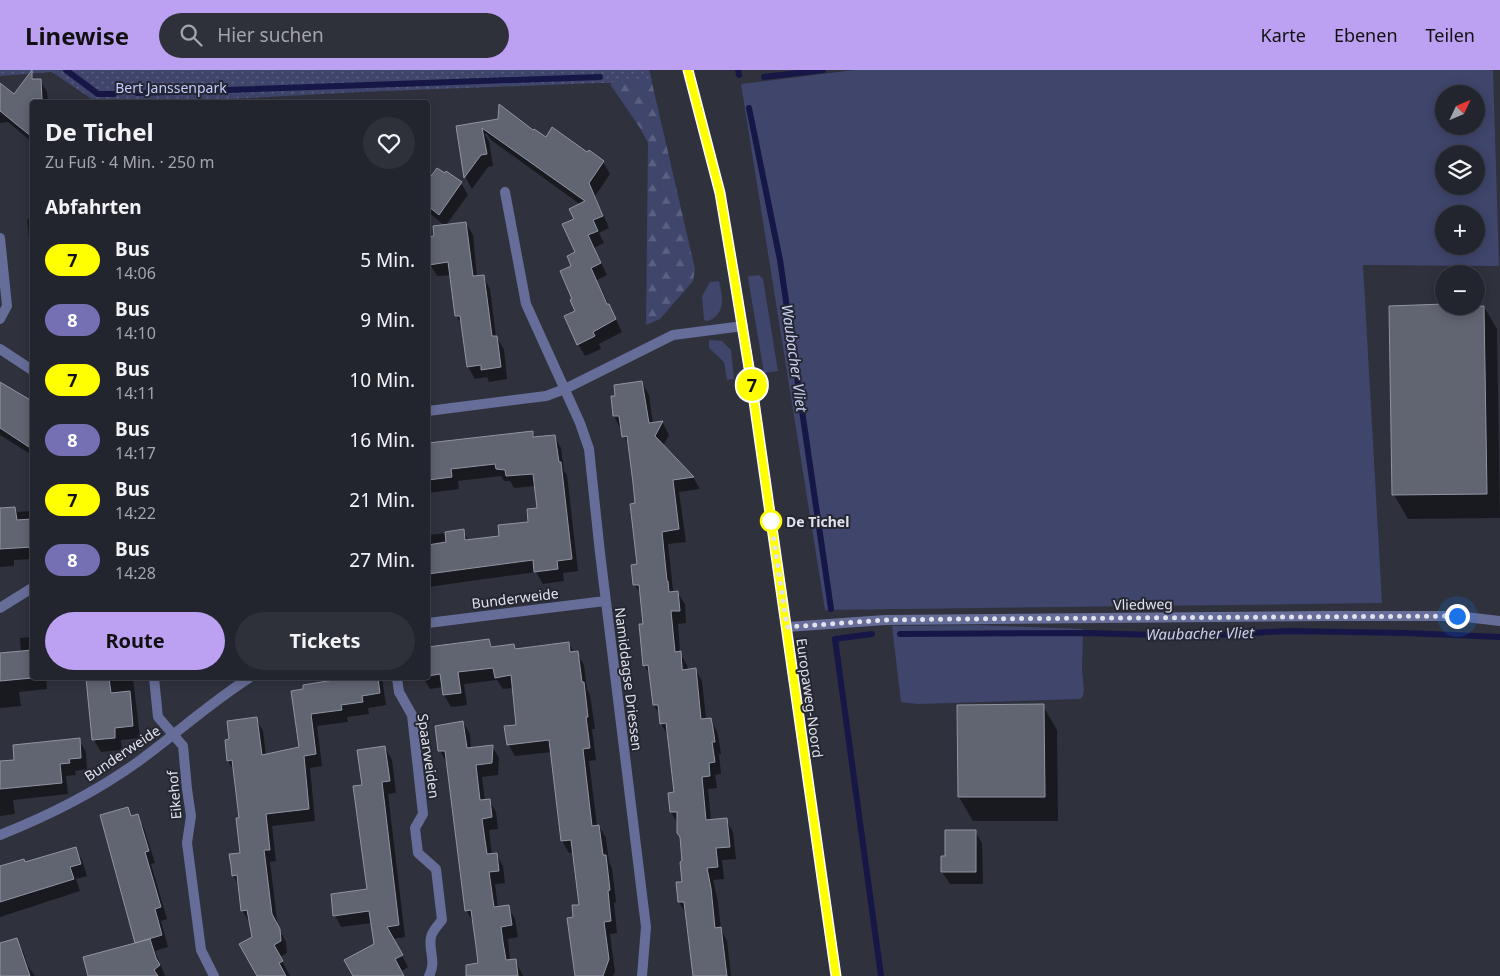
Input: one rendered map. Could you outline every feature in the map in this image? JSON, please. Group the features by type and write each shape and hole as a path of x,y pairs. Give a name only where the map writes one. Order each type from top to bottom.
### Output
{"street":[{"name":"Europaweg-Noord","path":"688,70 720,193 743,326 836,976"},
{"path":"504,192 526,304 565,389"},
{"path":"0,238 7,306 0,319"},
{"path":"430,412 532,399 565,389 673,335 743,326"},
{"path":"0,349 30,369"},
{"name":"Namiddagse Driessen","path":"565,389 586,436 589,449 646,926 642,976"},
{"path":"0,608 30,589"},
{"name":"Bunderweide","path":"430,623 606,601"},
{"name":"Vliedweg","path":"787,627 904,620 1327,616 1457,616 1500,621"},
{"name":"Eikehof","path":"154,680 158,717 183,746 191,816 187,843 201,950 214,976"},
{"name":"Bunderweide","path":"0,835 38,820 137,762 221,696 246,680"},
{"name":"Spaarweiden","path":"397,680 398,692 412,714 423,814 415,828 418,854 436,869 442,920 431,936 433,964 428,976"}],"green space":[{"name":"Bert Janssenpark","path":"0,70 649,70 652,81 360,92 214,100 93,100 52,72 0,76"},
{"path":"232,70 649,70 695,269 693,281 660,319 646,325 648,143 610,84 613,83"},
{"path":"854,70 1493,70 1499,266 1363,265 1382,603 825,610 741,84"},
{"path":"759,275 763,279 778,371 764,373 748,278 749,276"},
{"path":"719,281 722,305 717,315 707,321 704,320 702,296 710,282"},
{"path":"709,340 722,341 731,350 734,379 727,380 724,362 709,348"},
{"path":"977,625 1083,629 1083,696 1080,699 918,704 901,702 892,626"}],"building":[{"path":"32,70 32,79 41,79 42,99 30,100 30,135 0,111 0,83 14,94"},
{"path":"499,104 533,130 546,137 552,127 587,152 589,150 604,161 589,183 603,216 593,220 598,231 588,235 601,263 591,268 616,319 593,332 595,336 577,345 564,316 575,311 560,271 571,266 567,256 575,252 562,224 574,219 569,209 585,201 482,128 487,154 481,155 464,178 456,126 498,119"},
{"path":"437,168 445,173 446,171 462,182 439,215 430,208 430,177"},
{"path":"466,222 473,276 484,275 492,336 497,336 501,367 481,370 481,365 467,367 460,316 455,316 448,262 430,265 430,237 434,236 433,226"},
{"path":"1435,304 1435,315 1484,315 1487,494 1392,495 1389,306"},
{"path":"642,381 649,423 663,421 655,436 694,477 673,480 679,529 662,532 669,592 678,591 680,611 671,611 675,652 681,651 682,670 696,668 701,719 711,718 713,728 715,742 712,742 715,762 709,763 710,776 702,777 706,820 727,818 730,847 716,848 718,867 707,868 715,928 721,927 727,976 693,976 684,902 678,902 676,882 682,882 680,862 682,861 680,837 677,833 677,812 670,812 668,793 674,792 666,723 660,724 658,705 653,705 648,665 643,666 639,624 643,624 639,585 633,585 631,565 637,564 630,504 635,503 633,483 627,436 622,437 619,416 613,416 611,396 615,396 614,385"},
{"path":"0,382 30,400 30,448 0,428"},
{"path":"533,431 533,437 555,435 559,462 561,462 572,559 557,561 558,569 534,572 533,560 430,574 430,545 446,542 445,532 464,529 465,540 499,536 498,525 528,522 527,509 537,508 533,474 506,476 505,470 496,469 495,464 451,469 452,477 430,480 430,443"},
{"path":"15,507 17,520 30,519 30,547 0,549 0,508"},
{"path":"489,639 491,647 514,644 515,649 569,642 570,652 578,651 588,717 586,717 590,748 583,749 592,826 599,825 603,855 606,855 610,890 608,891 611,921 604,922 609,959 603,976 575,976 567,918 573,917 572,905 579,905 571,840 561,841 549,740 507,745 504,726 516,725 511,675 495,678 493,668 458,672 461,693 443,695 440,674 430,676 430,647"},
{"path":"30,650 30,678 0,681 0,653"},
{"path":"86,680 109,680 111,693 130,691 133,726 115,728 115,738 92,740"},
{"path":"334,680 378,680 380,693 362,696 363,702 341,705 342,710 311,714 316,754 304,756 309,809 266,814 270,850 264,850 272,914 280,929 281,941 274,945 283,961 279,963 286,976 257,976 239,944 252,937 247,910 241,911 237,875 232,876 229,854 240,853 236,818 239,818 232,760 227,761 225,740 229,739 227,721 257,717 262,755 299,747 291,691 303,689 303,685"},
{"path":"1044,704 1045,797 958,797 957,705"},
{"path":"463,721 467,748 493,745 492,763 476,765 480,800 490,799 492,817 482,819 487,854 497,853 499,871 489,872 494,907 509,905 512,925 501,927 506,960 516,959 518,976 466,976 466,965 478,963 476,946 471,910 465,911 445,751 438,751 435,726"},
{"path":"80,738 81,758 69,759 70,763 60,764 62,783 0,789 0,761 14,760 13,745"},
{"path":"385,746 390,781 382,782 399,925 387,927 403,955 395,959 404,976 353,976 344,960 374,944 369,911 333,916 331,894 367,889 353,786 362,785 357,750"},
{"path":"128,807 131,816 138,814 149,851 145,852 161,907 155,909 162,935 135,943 100,815"},
{"path":"945,830 976,830 976,872 941,872 941,856 945,856"},
{"path":"76,847 81,864 70,867 74,879 0,902 0,866 24,859 25,862"},
{"path":"17,938 30,976 0,976 0,943"},
{"path":"150,939 160,965 154,970 158,976 88,976 83,957"}],"waterway":[{"path":"66,70 98,94 114,94"},
{"name":"Waubacher Vliet","path":"738,70 739,75"},
{"path":"764,77 823,70"},
{"path":"137,93 600,77"},
{"name":"Waubacher Vliet","path":"749,108 780,260 831,609"},
{"name":"Waubacher Vliet","path":"900,634 1085,633 1196,636 1288,631 1500,637"},
{"path":"872,634 835,639 881,976"}],"bus line":[{"name":"7","path":"688,70 720,193 751,380 836,976"}],"place":[{"name":"De Tichel","path":"771,521"}],"route":[{"path":"771,521 787,627 885,620 1457,616"}]}
